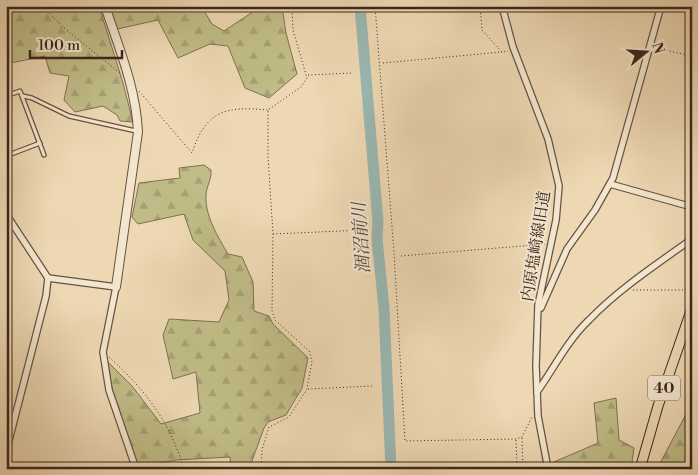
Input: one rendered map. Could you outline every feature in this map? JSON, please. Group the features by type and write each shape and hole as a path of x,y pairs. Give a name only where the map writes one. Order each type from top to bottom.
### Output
{"main road":[{"name":"40","path":"640,469 658,406 692,308"}],"street":[{"path":"105,6 131,81 137,113 138,132 116,287 103,352 109,390 136,469"},
{"name":"内原塩崎線旧道","path":"502,6 514,50 548,139 559,186 552,243 538,305 537,392 548,469"},
{"path":"538,317 567,249 595,210 610,184 651,47 661,6"},
{"path":"610,184 692,207"},
{"path":"6,214 48,278 46,296 6,452"},
{"path":"537,392 575,335 588,320 623,290 692,238"},
{"path":"48,278 116,287"}],"lane":[{"path":"6,96 20,91 44,155"},
{"path":"23,96 32,98 69,116 138,132"},
{"path":"6,156 40,143"}],"path":[{"path":"42,6 64,28 131,81 192,153 199,132 216,115 239,107 268,110 301,88 307,75 292,30 292,6"},
{"path":"375,6 394,253 405,441 516,439 522,437"},
{"path":"480,6 482,30 502,52"},
{"path":"687,6 692,8"},
{"path":"651,47 692,56"},
{"path":"383,63 514,50"},
{"path":"307,75 353,74"},
{"path":"261,469 262,450 269,427 289,417 307,389 312,356 272,316 273,234 268,156 268,110"},
{"path":"273,234 363,230"},
{"path":"400,256 552,243"},
{"path":"623,290 692,290"},
{"path":"103,352 137,383 151,400 178,448 184,469"},
{"path":"307,389 372,386"},
{"path":"523,469 522,437 538,406"},
{"path":"516,439 517,469"}],"green space":[{"path":"6,6 99,6 133,122 120,121 117,115 103,106 75,112 64,100 69,76 50,73 45,56 6,64"},
{"path":"110,6 201,6 212,24 224,31 262,6 282,6 286,33 297,74 269,98 245,88 228,46 210,44 178,58 158,20 117,29"},
{"path":"204,165 211,170 206,196 210,219 228,254 242,257 253,282 254,311 269,316 273,324 308,358 302,388 286,415 268,422 264,428 249,469 231,469 230,457 176,460 138,467 111,385 108,362 132,386 161,424 200,413 196,372 173,379 163,335 169,319 219,322 229,300 225,271 193,240 184,214 138,224 132,217 139,183 180,178 179,168"},
{"path":"616,398 619,440 634,448 631,469 555,469 554,462 598,443 594,403"},
{"path":"692,403 692,466 688,469 657,469"}],"waterway":[{"name":"涸沼前川","path":"360,6 378,222 377,239 384,308 391,469"}]}
